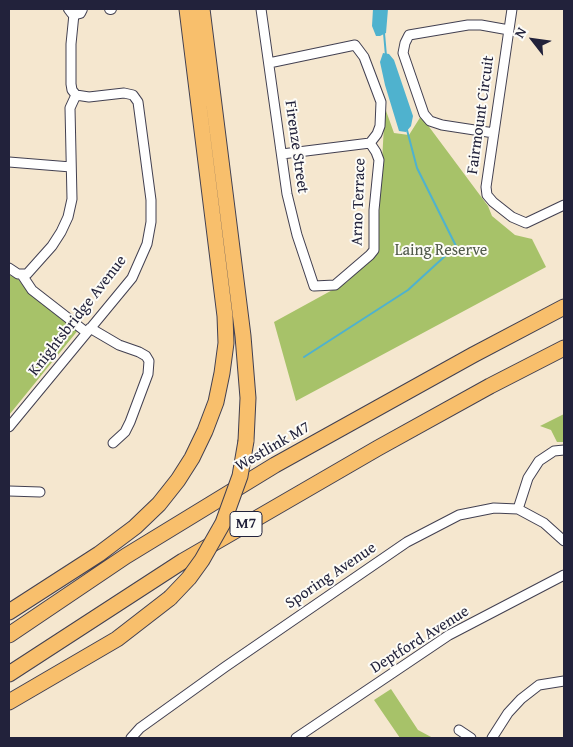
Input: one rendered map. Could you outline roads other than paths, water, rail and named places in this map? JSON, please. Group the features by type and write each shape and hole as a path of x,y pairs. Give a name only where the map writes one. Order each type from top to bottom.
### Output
{"highway":[{"path":"175,9 189,26"},
{"path":"9,612 99,554 135,527 148,514 171,489 192,458 216,402 226,343 223,293 187,9"},
{"path":"9,702 117,639 170,598 189,578 202,560 224,523 240,476 248,419 246,370 202,9"},
{"name":"Westlink M7","path":"9,635 126,556 275,465 472,355 564,307"},
{"name":"M7","path":"9,674 183,561 361,458 559,350"}],"street":[{"name":"Firenze Street","path":"261,9 287,194 307,269 314,286"},
{"name":"Fairmount Circuit","path":"512,9 486,187 488,195 493,202 512,217 526,223 564,205"},
{"path":"22,275 27,274 32,269 61,232 68,217 72,200 70,108 76,95 72,90 71,84 71,44 75,10"},
{"path":"494,133 442,125 430,121 424,114 403,53 405,43 410,35 468,25 481,25 509,30"},
{"path":"269,63 355,45 364,57 381,102 380,126 370,143 282,154"},
{"name":"Knightsbridge Avenue","path":"9,427 132,278 141,261 149,236 151,200 138,102 133,95 124,93 83,97 76,95"},
{"name":"Arno Terrace","path":"314,286 336,285 370,256 374,250 374,210 378,160 376,152 370,143"},
{"path":"9,162 71,167"},
{"path":"9,268 22,275 32,290 88,330 119,345 149,353 148,374 130,422 125,432 113,443"},
{"path":"518,509 528,478 539,461 554,451 564,450"},
{"path":"9,491 40,492"},
{"name":"Sporing Avenue","path":"131,738 140,728 209,678 406,542 459,515 494,508 518,509 544,523 564,541"},
{"name":"Deptford Avenue","path":"296,738 449,635 564,575"},
{"path":"492,738 508,713 521,699 539,685 564,681"},
{"path":"459,730 471,738"}],"water":[{"path":"373,9 388,9 386,33 380,36 376,36 372,26"},
{"path":"383,53 389,54 394,60 413,116 411,126 406,132 399,131 385,85 380,62"}],"waterway":[{"path":"384,33 386,56"},
{"path":"304,357 408,290 456,246 417,168 407,130"}],"park label":[{"name":"Laing Reserve","path":"441,251"}]}
